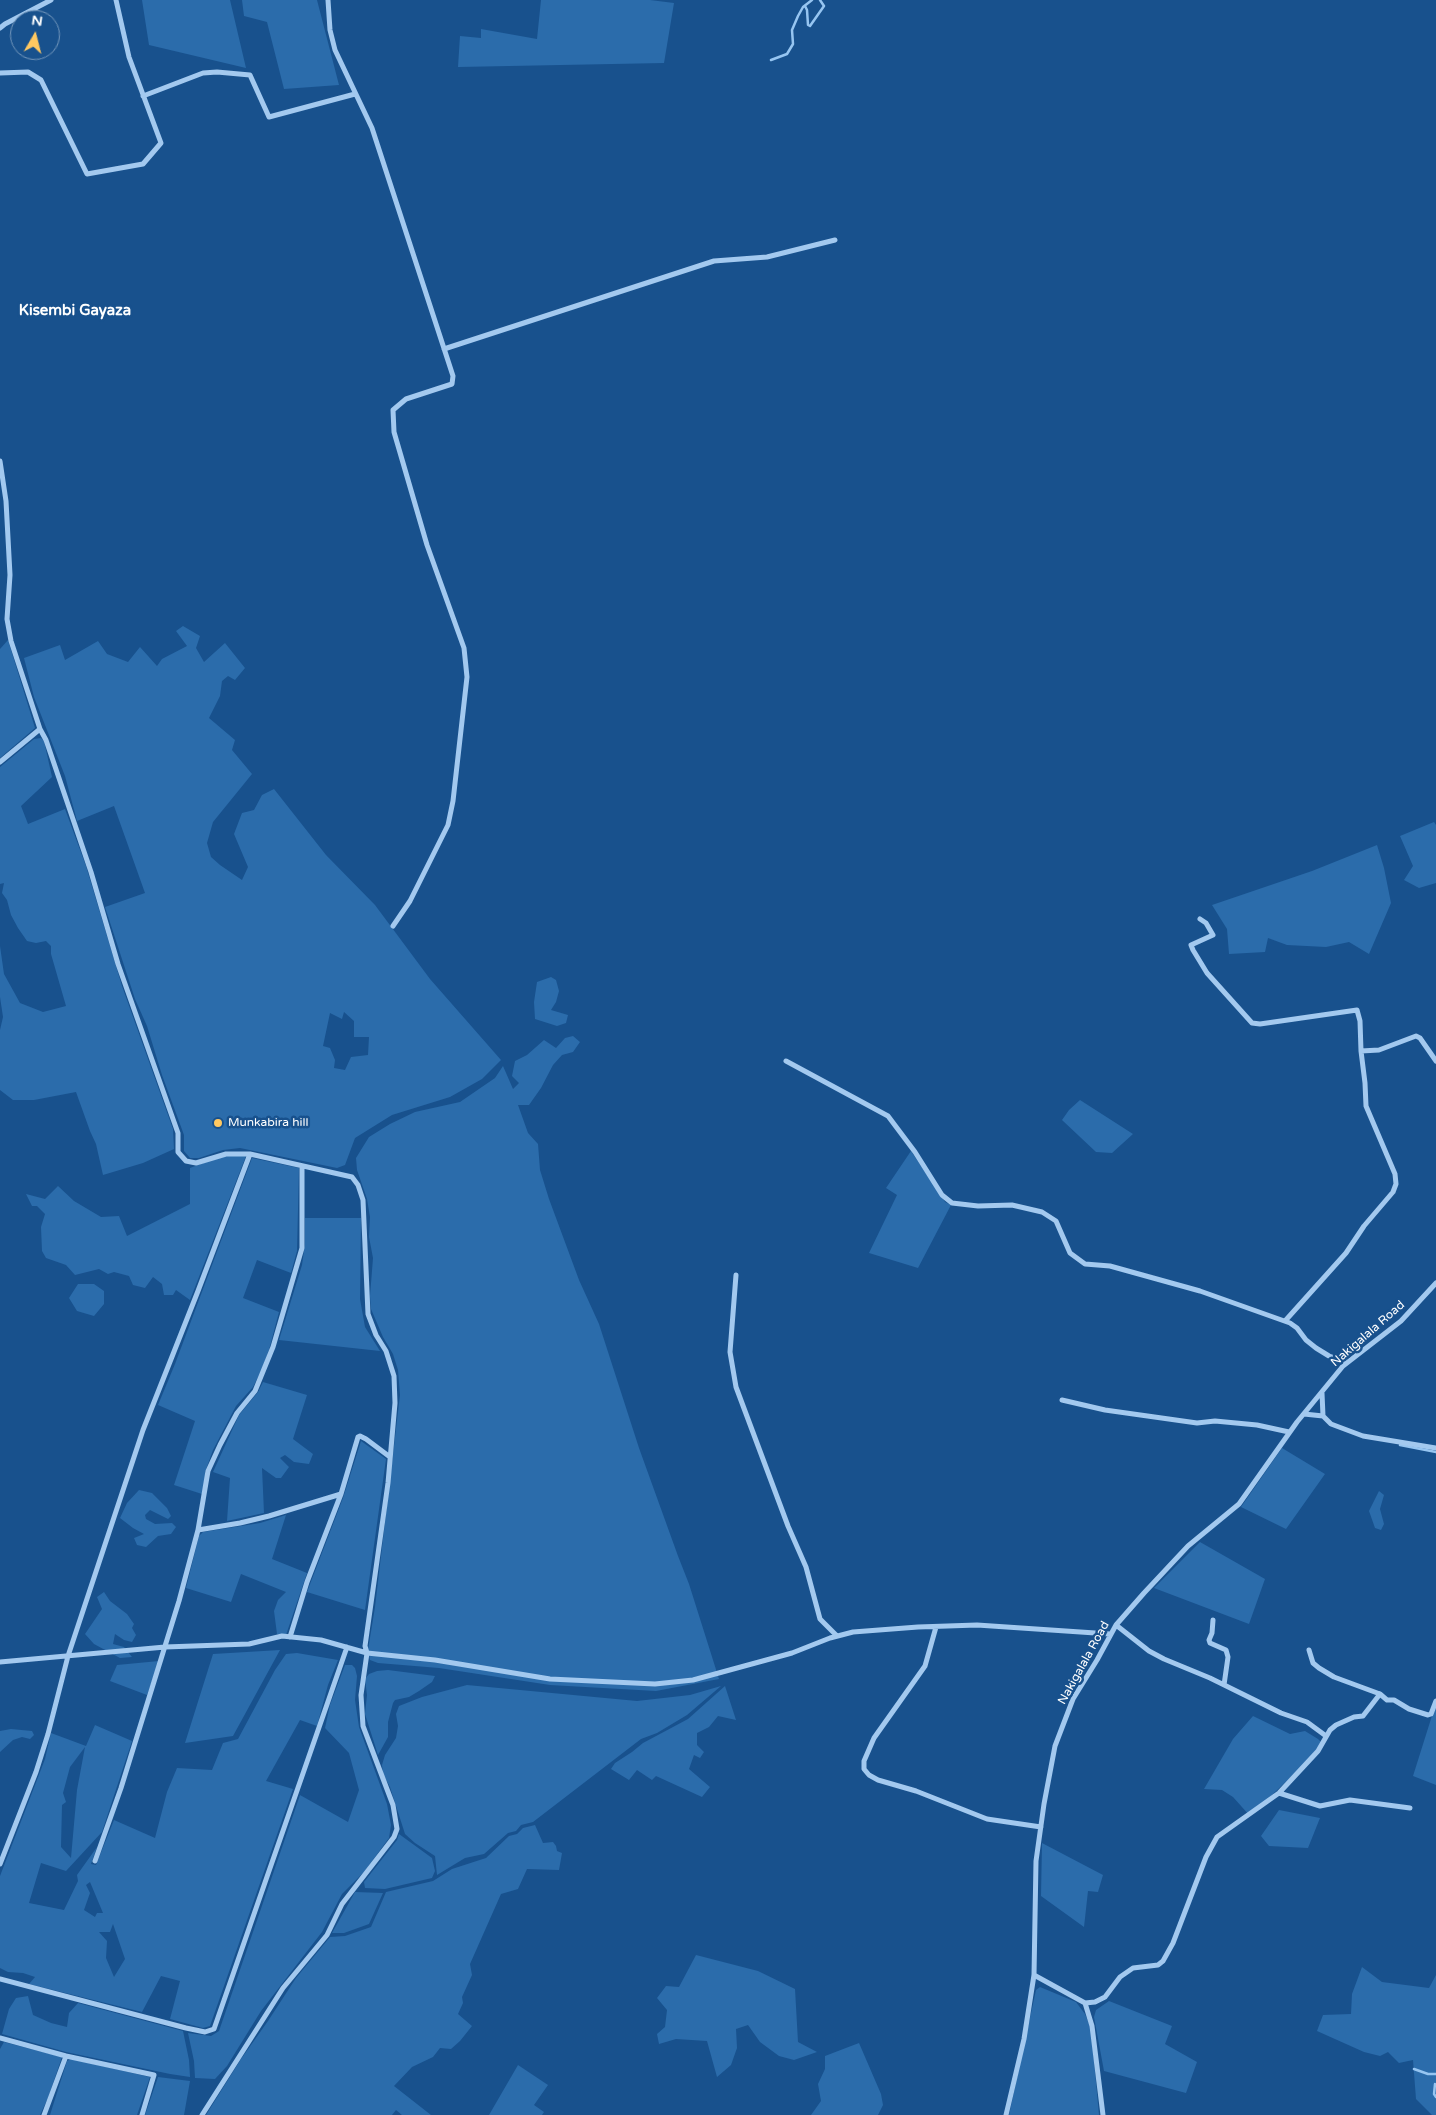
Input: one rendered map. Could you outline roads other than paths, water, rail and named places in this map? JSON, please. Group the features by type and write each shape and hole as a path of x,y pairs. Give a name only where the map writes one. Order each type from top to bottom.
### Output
{"street":[{"path":"0,28 51,0"},
{"path":"0,73 28,72 41,80 87,174 143,164 161,143 129,57 116,0"},
{"path":"328,0 330,30 335,50 375,136 453,376 452,384 406,398 394,410 394,432 427,545 464,648 467,677 453,802 448,826 410,901 393,926"},
{"path":"143,96 203,74 217,72 250,75 269,116 355,94"},
{"path":"444,348 714,261 767,257 835,240"},
{"path":"0,461 6,500 10,565 7,618 11,641 91,872 118,964 178,1133 178,1152 186,1161 196,1163 226,1154 250,1154 352,1177 358,1185 363,1200 368,1314 376,1334 386,1350 394,1376 395,1402 390,1457 365,1646 366,1653 361,1695 363,1726 393,1805 396,1819 394,1837 342,1904 327,1935 283,1988 202,2115"},
{"path":"0,762 40,729"},
{"path":"1200,919 1206,923 1213,935 1191,945 1193,950 1207,973 1252,1023 1260,1024 1357,1010 1360,1022 1360,1052 1365,1083 1366,1106 1395,1174 1396,1184 1393,1192 1364,1226 1346,1253 1284,1321"},
{"path":"1360,1052 1379,1050 1416,1036 1420,1038 1436,1061"},
{"path":"786,1061 888,1116 915,1152 942,1195 952,1203 978,1206 1012,1205 1037,1210 1056,1221 1070,1253 1084,1264 1110,1266 1200,1291 1284,1321 1297,1328 1306,1340 1316,1348 1329,1356 1347,1362"},
{"path":"0,1864 36,1772 51,1724 68,1656 143,1430 250,1154"},
{"path":"95,1862 121,1788 165,1647 198,1530 208,1471 238,1413 255,1391 273,1347 299,1259 302,1219 302,1166"},
{"path":"736,1275 730,1352 736,1387 788,1526 806,1567 820,1619 837,1636"},
{"name":"Nakigalala Road","path":"1006,2115 1024,2039 1034,1975 1036,1861 1041,1828 1058,1736 1072,1699 1098,1660 1116,1625 1180,1553 1239,1504 1290,1432 1347,1362 1401,1321 1436,1283"},
{"path":"1322,1392 1323,1416"},
{"path":"1062,1400 1105,1410 1197,1423 1215,1421 1257,1425 1290,1432"},
{"path":"1304,1414 1323,1416 1331,1424 1360,1435 1436,1448"},
{"path":"290,1637 307,1582 341,1494 358,1437 366,1439 390,1457"},
{"path":"198,1530 270,1516 341,1494"},
{"path":"1213,1620 1210,1643 1226,1650 1228,1657 1224,1684"},
{"path":"1116,1625 1149,1651 1164,1660 1224,1684 1280,1713 1307,1722 1326,1736"},
{"path":"0,1662 165,1647 231,1646 249,1644 282,1636 321,1640 366,1653 435,1660 550,1679 654,1684 693,1680 792,1653 837,1636 880,1629 1014,1626 1110,1634"},
{"path":"936,1627 925,1666 874,1738 864,1761 864,1769 868,1775 878,1780 916,1791 987,1818 1041,1828"},
{"path":"0,1979 186,2028 205,2032 214,2030 347,1647"},
{"path":"1309,1650 1313,1663 1319,1668 1334,1677 1380,1694 1387,1700 1394,1700 1422,1714 1431,1714 1436,1701"},
{"path":"1034,1975 1085,2003 1095,2002 1105,1997 1120,1977 1133,1968 1158,1965 1163,1961 1173,1943 1206,1857 1217,1837 1279,1793 1318,1751 1326,1736 1336,1725 1354,1717 1363,1716 1380,1694"},
{"path":"1279,1793 1320,1806 1350,1800 1410,1808"},
{"path":"1085,2003 1092,2026 1103,2115"},
{"path":"0,2038 66,2056 154,2076 142,2115"},
{"path":"44,2115 66,2056"}],"waterway":[{"path":"771,60 787,54 793,44 792,30 798,16 803,7 812,0"},
{"path":"805,6 808,25 810,26 824,6 820,0"},
{"path":"1400,1445 1436,1452"},
{"path":"1414,2069 1428,2074 1436,2074"},
{"path":"1435,2084 1434,2094 1436,2097"}],"place":[{"name":"Munkabira hill","path":"218,1123"}],"district":[{"name":"Kisembi Gayaza","path":"75,311"}]}
